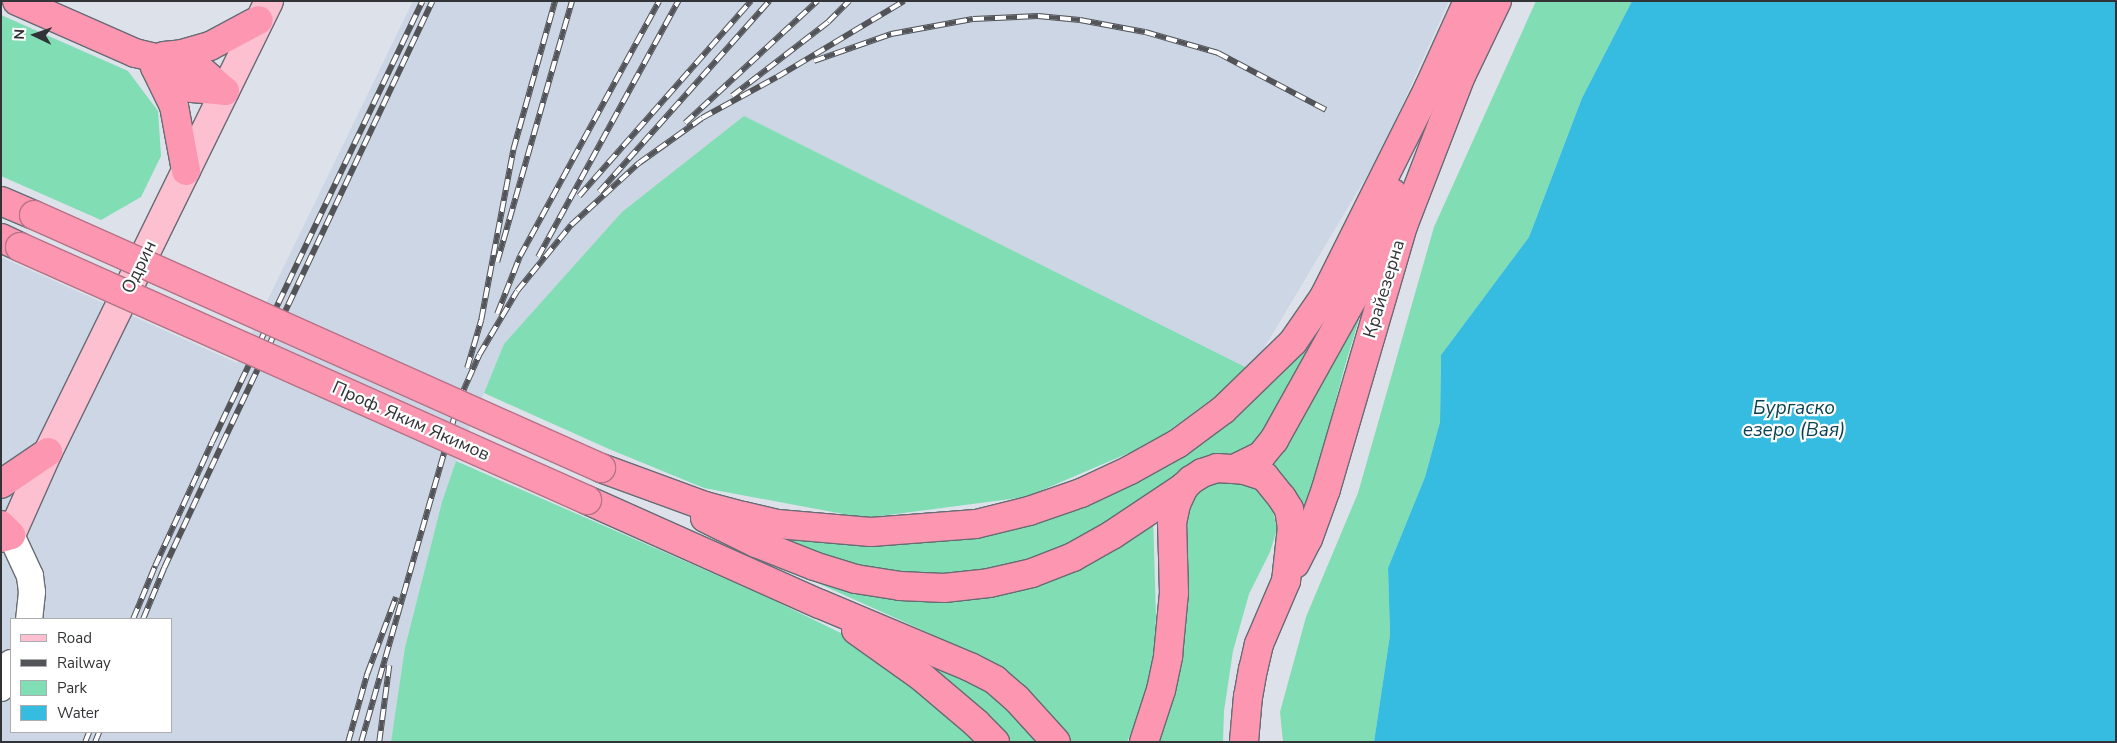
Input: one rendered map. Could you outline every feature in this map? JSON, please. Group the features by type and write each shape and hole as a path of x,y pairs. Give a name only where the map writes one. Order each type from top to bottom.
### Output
{"highway":[{"path":"17,1 148,59 177,82 192,88 224,91"},
{"path":"601,468 705,506 743,516 778,524 871,532 976,524 1029,511 1081,493 1177,444 1222,410 1294,342 1324,297 1429,87 1468,1"},
{"name":"Крайезерна","path":"1286,581 1308,539 1326,489 1403,226 1462,76 1497,1"},
{"path":"148,59 182,54 210,46 264,11"},
{"path":"148,59 174,106 186,171"},
{"path":"1234,469 1261,456 1268,449 1353,298 1372,252 1429,87"},
{"name":"Проф. Яким Якимов","path":"1,201 601,468"},
{"name":"Проф. Яким Якимов","path":"11,242 820,604"},
{"path":"1,484 48,452"},
{"path":"601,468 756,543 814,566 856,579 900,586 944,588 980,584 1032,572 1073,557 1112,536 1202,472 1217,468 1255,472 1265,477 1275,486 1289,510 1292,527 1286,581 1259,644 1248,696 1244,742"},
{"path":"1144,742 1161,690 1168,656 1174,594 1172,523 1176,504 1184,486"},
{"path":"820,604 923,678 976,723 995,742"},
{"path":"820,604 942,653 995,680 1038,720 1056,742"}],"main road":[{"name":"Одрин","path":"4,538 264,11"}],"street":[{"name":"Одрин","path":"4,538 30,576 32,592 29,618"},
{"path":"1,688 10,666"}],"shaded area":[{"path":"413,1 1449,1 1381,152 1251,370 504,344 456,461 442,502 405,646 391,742 1,742 1,257 237,363"}],"green space":[{"path":"1536,1 1632,1 1582,98 1529,237 1441,355 1440,422 1425,477 1388,568 1390,635 1374,742 1283,742 1280,712 1306,617 1358,493 1434,227"},
{"path":"1,15 128,71 158,111 161,156 141,197 101,220 1,176"},
{"path":"744,116 1251,370 1152,443 1026,497 865,518 704,488 609,449 484,393 504,344 622,212"},
{"path":"1376,263 1344,369 1309,501 1300,519 1263,465"},
{"path":"1338,301 1259,446 1247,452 1210,456 1178,474 1123,518 1076,548 980,578 888,577 784,542 783,535 900,538 1136,476"},
{"path":"456,461 769,598 853,639 945,709 977,742 391,742 405,647 442,502"},
{"path":"1226,480 1242,481 1263,492 1272,508 1277,529 1270,552 1249,594 1233,651 1224,711 1223,742 1158,742 1175,689 1184,632 1180,535 1190,499 1207,484"},
{"path":"1153,515 1156,617 1153,657 1141,710 1127,742 1066,742 1014,682 960,647 764,559 970,597"},
{"path":"925,654 991,689 1041,742 1004,742 920,663"}],"water":[{"name":"Бургаско езеро (Вая)","path":"1632,1 2116,1 2116,742 1374,742 1390,635 1388,568 1425,477 1440,422 1441,355 1529,237 1582,98"}],"railway":[{"path":"133,618 212,442 422,1"},
{"path":"143,618 164,568 432,1"},
{"path":"467,368 481,320 513,150 555,1"},
{"path":"497,262 572,1"},
{"path":"497,314 520,256 659,1"},
{"path":"538,257 678,1"},
{"path":"579,196 751,1"},
{"path":"599,192 769,1"},
{"path":"685,123 817,1"},
{"path":"732,96 828,22 849,1"},
{"path":"361,742 459,400 479,355 517,291 571,225 639,163 702,118 777,77 904,1"},
{"path":"814,61 891,34 973,19 1038,16 1080,20 1145,32 1218,53 1326,110"},
{"path":"348,742 367,674 396,597"},
{"path":"379,742 389,666"},
{"path":"85,742 89,733"},
{"path":"95,742 99,733"}]}
